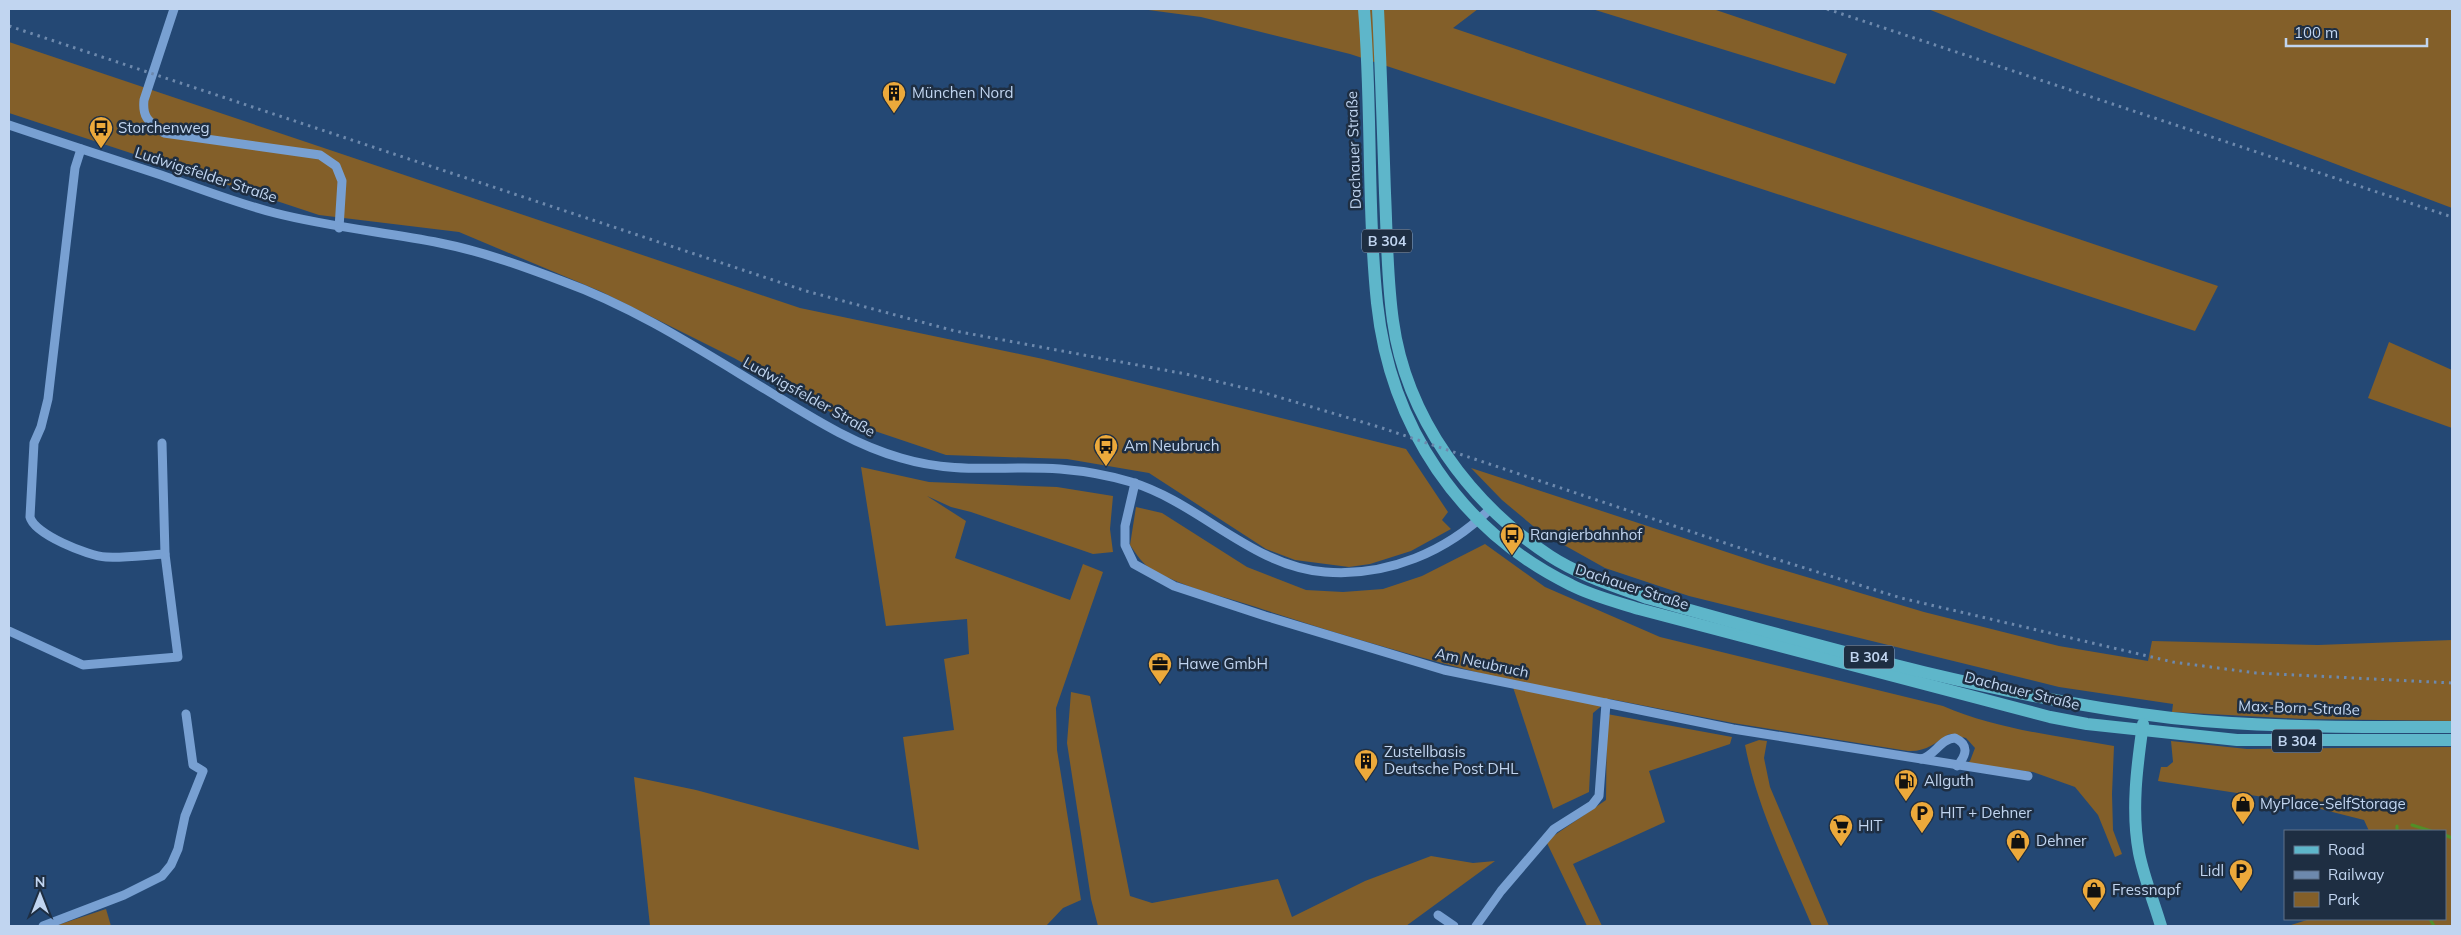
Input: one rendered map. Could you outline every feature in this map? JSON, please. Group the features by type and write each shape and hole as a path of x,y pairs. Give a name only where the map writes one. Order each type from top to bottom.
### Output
{"main road":[{"name":"Dachauer Straße","path":"1364,9 1368,54 1371,200 1377,303 1383,338 1394,382 1410,423 1442,480 1479,520 1523,557 1572,586 1639,609 2050,716 2142,730"},
{"name":"Dachauer Straße","path":"1378,9 1388,267 1393,323 1407,378 1429,426 1465,481 1512,528 1551,556 1599,580 1647,598 1992,687 2054,700 2144,714"},
{"name":"Max-Born-Straße","path":"2144,714 2235,723 2304,727 2452,727"},
{"path":"2144,714 2135,808 2136,830 2139,854 2161,926"},
{"name":"Max-Born-Straße","path":"2142,730 2237,740 2452,740"}],"street":[{"name":"Ludwigsfelder Straße","path":"173,12 144,100 142,112 148,120 164,133 320,155 336,166 342,181 339,228"},
{"name":"Ludwigsfelder Straße","path":"9,125 273,212 339,228 442,243 502,261 598,296 640,316 823,424 885,453 936,466 973,470 1059,469 1097,474 1135,483 1188,507 1273,559 1318,571 1349,573 1399,565 1433,551 1479,520 1491,508"},
{"path":"81,149 75,168 48,399 41,427 34,443 30,517 32,524 38,530 83,551 106,557 165,554"},
{"path":"9,631 83,664 178,657 165,554 162,443"},
{"name":"Am Neubruch","path":"1135,483 1125,526 1125,545 1134,564 1174,586 1274,619 1444,670 1732,729 2028,776"},
{"path":"1476,926 1501,891 1554,829 1592,805 1599,796 1606,703"},
{"path":"42,926 133,891 162,876 171,865 178,849 192,795 203,771 193,765 186,714"},
{"path":"1918,759 1930,755 1944,741 1955,738 1964,744 1966,748 1963,760 1957,766"},
{"path":"1438,915 1454,926"}],"green space":[{"path":"1141,9 1478,9 1453,28 2218,286 2195,331 1350,54 1201,17"},
{"path":"1592,9 1713,9 1847,54 1835,84"},
{"path":"1928,9 2452,9 2452,208 1984,31"},
{"path":"9,42 800,308 1043,359 1406,449 1448,512 1442,520 1451,529 1411,551 1370,564 1349,567 1295,560 1266,549 1149,473 1067,459 946,455 848,422 734,358 602,292 459,232 319,215 9,113"},
{"path":"2389,342 2452,370 2452,428 2368,398"},
{"path":"861,467 929,482 1057,487 1113,496 1110,529 1113,552 1093,554 971,512 951,507 927,496 966,521 955,558 1070,600 1083,564 1103,572 1056,708 1057,750 1081,900 1063,908 1046,926 650,926 634,777 696,790 919,850 903,737 954,730 944,659 969,654 967,619 886,626"},
{"path":"1471,468 1766,565 1924,612 2059,646 2148,661 2152,641 2318,645 2452,640 2452,721 2303,719 2172,712 2173,704 2059,687 1689,596 1605,568 1539,531 1502,500"},
{"path":"1136,507 1162,513 1247,567 1306,590 1343,592 1383,589 1422,576 1485,544 1545,587 1660,637 1943,706 1984,721 2114,746 2113,830 2122,854 2115,857 2098,815 2075,787 2033,772 1965,764 1970,761 1975,748 1966,738 1949,734 1935,744 1920,750 1908,751 1733,723 1610,699 1593,713 1589,792 1553,809 1511,681 1351,637 1177,582 1146,565 1130,545"},
{"path":"1071,692 1090,696 1130,896 1152,903 1278,879 1292,917 1365,881 1431,856 1473,863 1495,861 1406,926 1098,926 1091,899 1067,743"},
{"path":"1607,714 1732,737 1730,744 1649,771 1665,822 1573,864 1602,926 1587,926 1546,841 1606,800"},
{"path":"1759,740 1767,741 1764,758 1770,787 1829,926 1812,926 1765,814 1750,768 1745,745"},
{"path":"2171,741 2247,749 2452,747 2452,926 2288,926 2307,920 2446,920 2446,830 2369,830 2364,820 2289,801 2158,781 2161,767 2167,767 2173,762"},
{"path":"106,909 111,926 55,926"}],"waterway":[{"path":"2412,825 2428,830"},
{"path":"2446,835 2452,838"},
{"path":"2431,920 2434,926"}],"railway":[{"path":"1827,9 2452,217"},
{"path":"9,26 806,291 955,331 1191,375 1265,393 1379,427 1734,546 1901,598 2173,662 2256,673 2452,683"}],"place":[{"name":"München Nord","path":"894,114"},
{"name":"Storchenweg","path":"101,149"},
{"name":"Am Neubruch","path":"1106,467"},
{"name":"Rangierbahnhof","path":"1512,556"},
{"name":"Hawe GmbH","path":"1160,685"},
{"name":"Zustellbasis Deutsche Post DHL","path":"1366,782"},
{"name":"Allguth","path":"1906,802"},
{"name":"MyPlace-SelfStorage","path":"2243,825"},
{"name":"HIT + Dehner","path":"1922,834"},
{"name":"HIT","path":"1841,847"},
{"name":"Dehner","path":"2018,862"},
{"name":"Lidl","path":"2241,892"},
{"name":"Fressnapf","path":"2094,911"}]}
